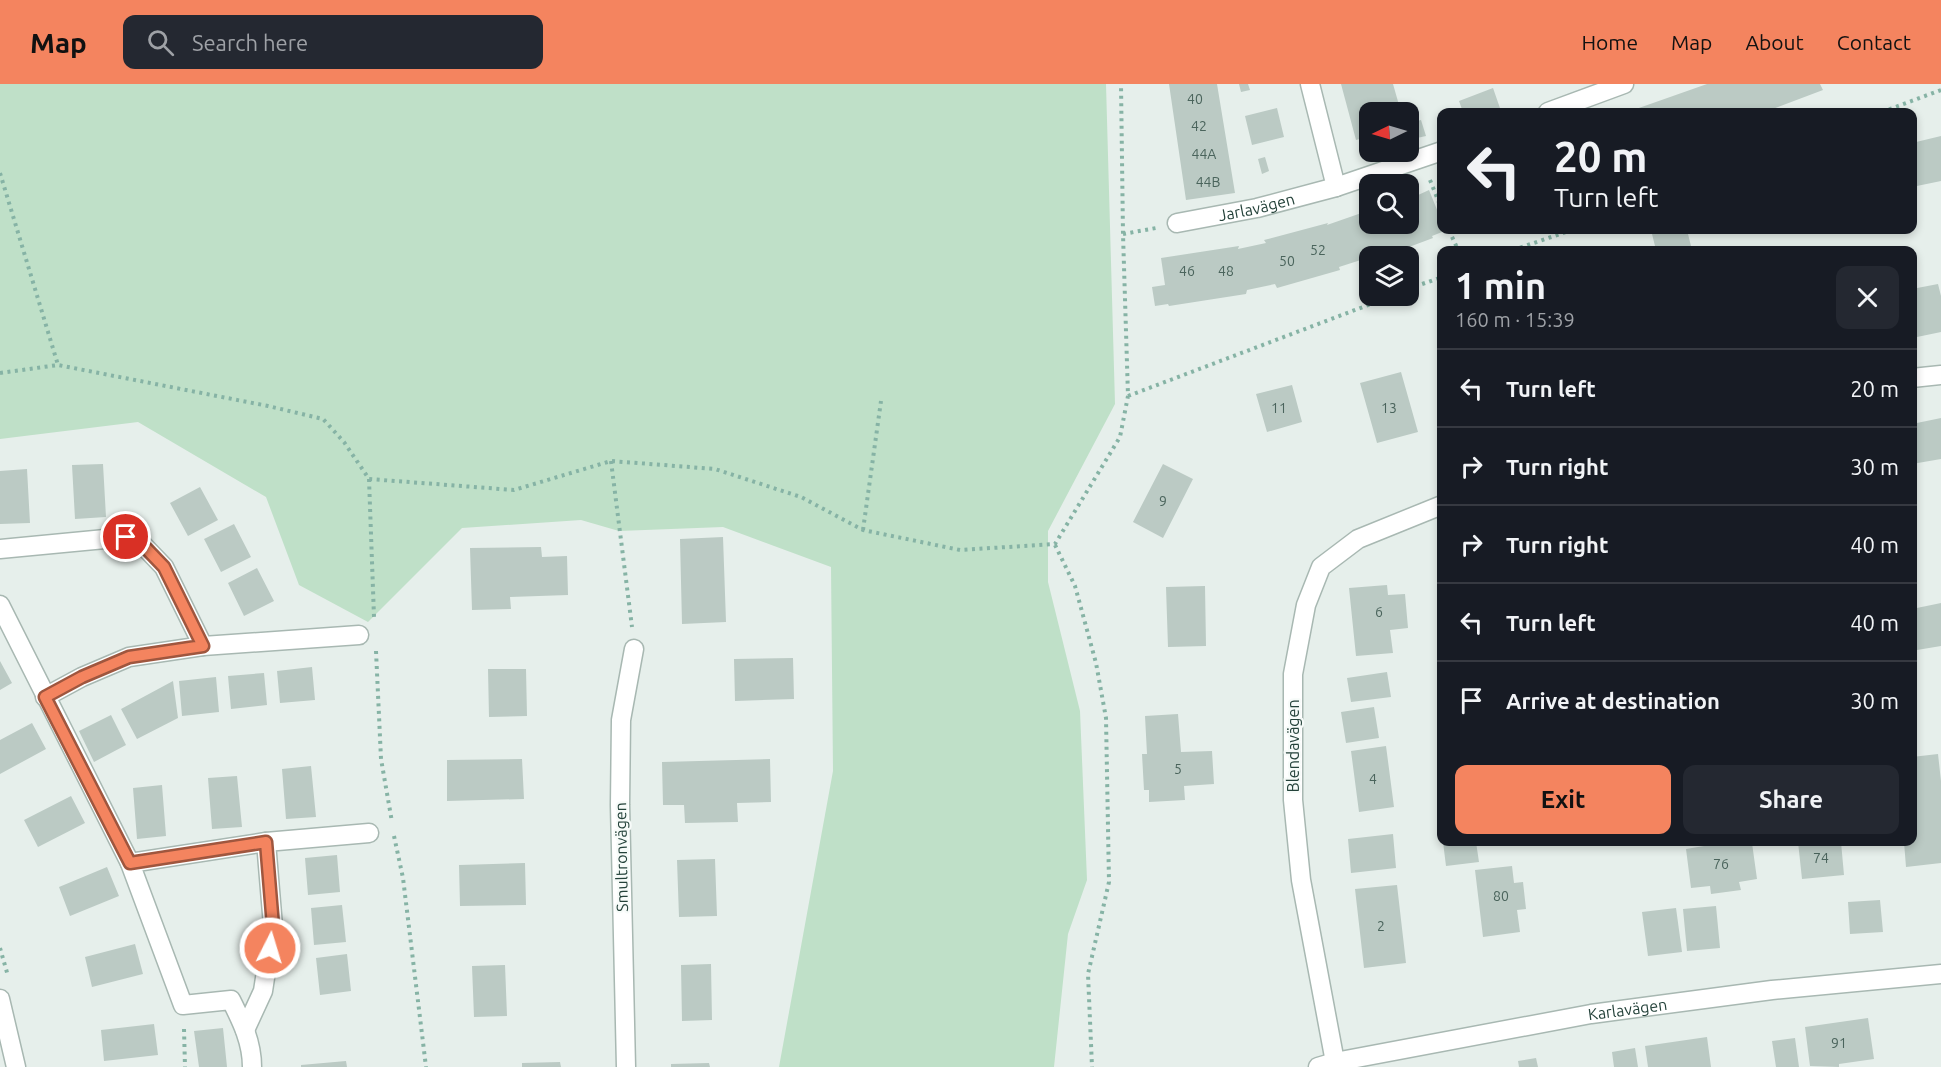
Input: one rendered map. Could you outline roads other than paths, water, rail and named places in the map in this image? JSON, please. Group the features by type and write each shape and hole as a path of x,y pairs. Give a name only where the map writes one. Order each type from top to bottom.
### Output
{"street":[{"path":"1311,84 1336,186"},
{"path":"1559,108 1624,84"},
{"name":"Jarlavägen","path":"1177,223 1257,208 1336,186 1437,153"},
{"path":"1917,377 1941,375"},
{"name":"Blendavägen","path":"1327,1064 1301,880 1293,800 1293,674 1306,605 1321,567 1358,539 1437,507"},
{"path":"0,549 126,537 140,542 164,567 203,646"},
{"path":"0,605 130,863 183,1005 231,1000 245,1030 252,1059"},
{"path":"45,697 82,677 129,657 203,646 359,635"},
{"name":"Smultronvägen","path":"626,1067 620,817 621,731 634,649"},
{"path":"130,863 266,842 369,833"},
{"path":"245,1030 263,991 273,926 266,842"},
{"name":"Karlavägen","path":"1327,1064 1591,1014 1772,990 1941,974"},
{"path":"0,999 16,1067"}]}
